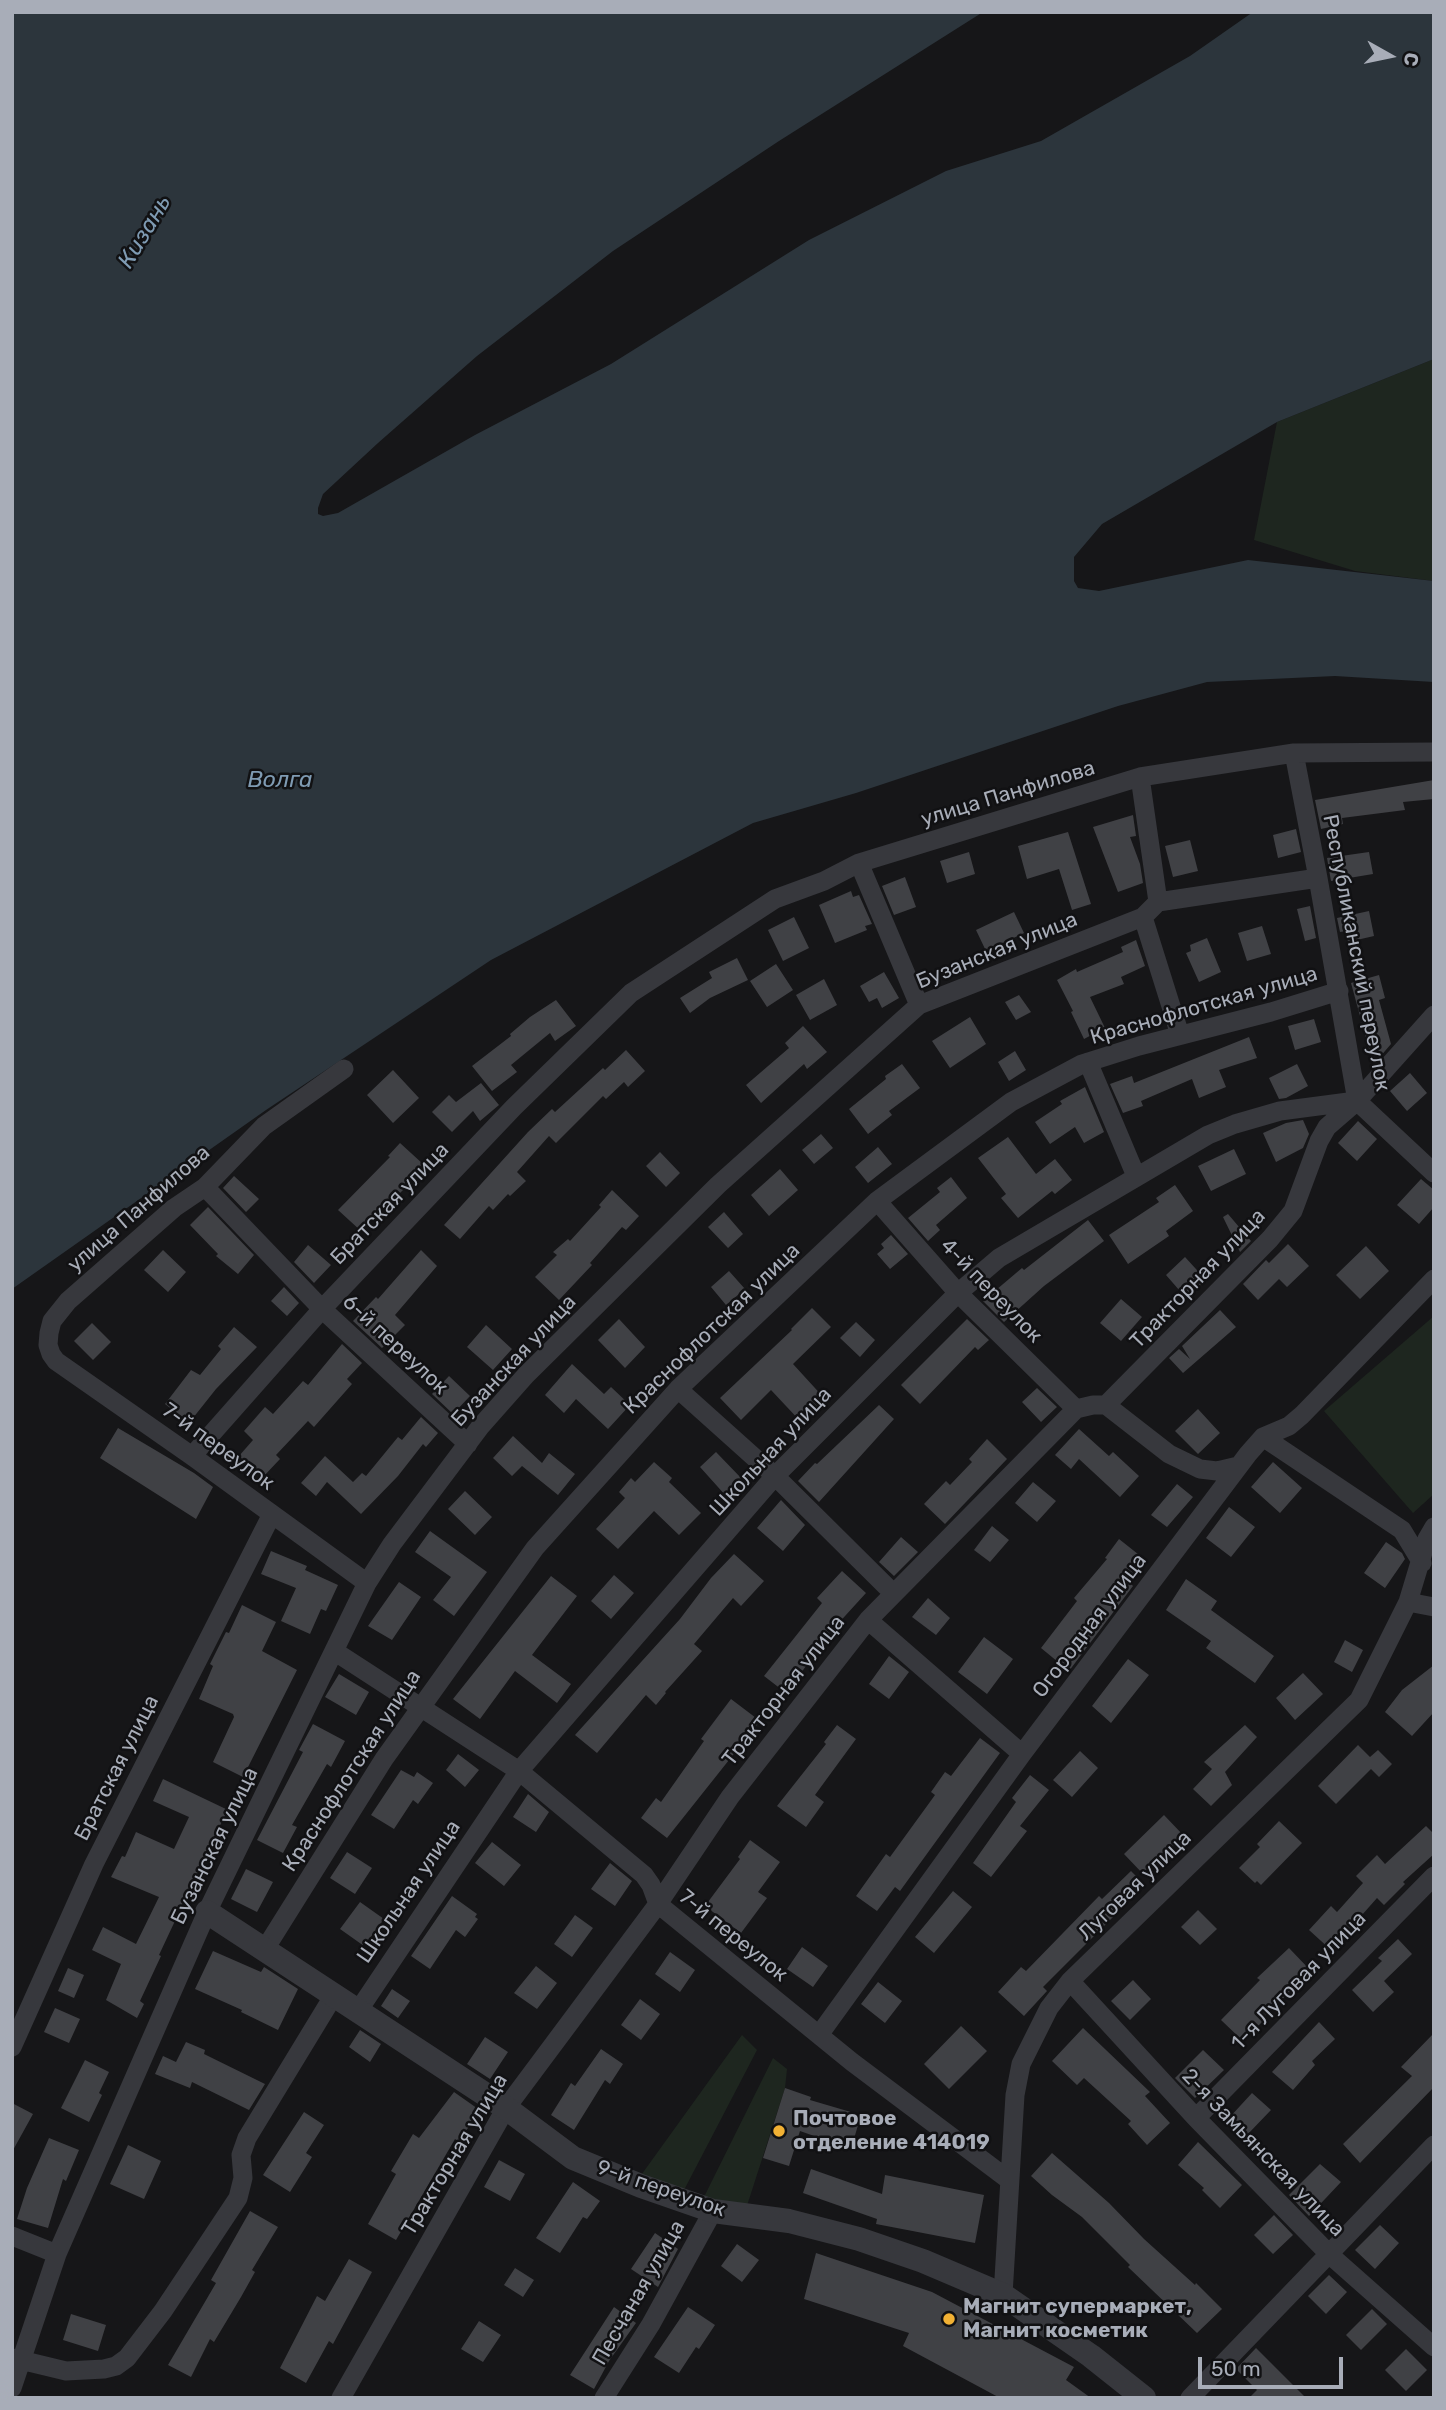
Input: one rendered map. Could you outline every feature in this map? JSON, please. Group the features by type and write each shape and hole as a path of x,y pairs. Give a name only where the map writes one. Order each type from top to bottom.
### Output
{"street":[{"name":"улица Панфилова","path":"631,993 775,899 824,881 859,863 1140,777 1294,753 1434,752"},
{"name":"Республиканский переулок","path":"1294,753 1357,1101 1434,1173"},
{"path":"1140,777 1158,902 1318,878"},
{"path":"859,863 919,1005"},
{"name":"Бузанская улица","path":"57,2254 207,1912 367,1583 392,1544 468,1444 526,1375 718,1185 919,1005 1143,917 1158,902"},
{"path":"1143,917 1180,1035"},
{"name":"Краснофлотская улица","path":"265,1949 384,1759 535,1548 678,1389 877,1201 1011,1102 1088,1062 1339,991"},
{"name":"Братская улица","path":"192,1456 322,1309 514,1107 631,993"},
{"name":"Тракторная улица","path":"1106,1405 1289,1218 1319,1141 1334,1119 1357,1101 1434,1015"},
{"path":"1088,1062 1136,1176"},
{"name":"улица Панфилова","path":"48,1345 52,1321 68,1301 174,1208 205,1187 264,1126 344,1069"},
{"name":"Школьная улица","path":"358,2011 519,1771 775,1476 958,1293 999,1258 1208,1135 1280,1111 1357,1101"},
{"name":"6-й переулок","path":"205,1187 322,1309 468,1444"},
{"name":"4-й переулок","path":"877,1201 958,1293 1076,1409"},
{"name":"Огородная улица","path":"819,2035 1022,1754 1238,1466 1263,1437 1289,1426 1302,1415 1434,1279"},
{"name":"7-й переулок","path":"48,1345 56,1361 367,1583"},
{"path":"678,1389 775,1476 893,1593"},
{"path":"1076,1409 1106,1405 1169,1454 1200,1469 1217,1471 1238,1466"},
{"name":"Тракторная улица","path":"341,2398 506,2108 658,1904 730,1797 868,1620 1076,1409"},
{"path":"1263,1437 1402,1530 1422,1563"},
{"name":"Братская улица","path":"12,2047 94,1864 272,1514"},
{"name":"Луговая улица","path":"1003,2295 1015,2095 1021,2064 1049,2008 1070,1981 1359,1700 1408,1602 1422,1563 1427,1539 1434,1527"},
{"path":"1408,1602 1434,1607"},
{"path":"868,1620 1022,1754"},
{"name":"7-й переулок","path":"334,1651 519,1771 644,1875 658,1904 819,2035 1009,2180"},
{"name":"1-я Луговая улица","path":"1196,2118 1434,1876"},
{"name":"9-й переулок","path":"207,1912 506,2108 573,2158 641,2186 713,2211 789,2221 859,2239 1003,2295 1091,2356 1144,2398"},
{"name":"2-я Замьянская улица","path":"1070,1981 1196,2118 1330,2255 1434,2347"},
{"path":"17,2360 57,2370 78,2371 110,2368 127,2358 163,2311 238,2198 243,2178 242,2155 247,2138 334,1995"},
{"path":"1190,2398 1434,2145"},
{"name":"Песчаная улица","path":"604,2398 651,2324 713,2211"},
{"path":"12,2236 57,2254 17,2360 12,2388"}],"shaded area":[{"path":"1434,359 1434,581 1355,571 1254,540 1277,422"},
{"path":"1434,1316 1434,1494 1413,1513 1324,1411"},
{"path":"742,2035 757,2050 683,2192 639,2178"},
{"path":"773,2058 787,2069 785,2088 743,2218 702,2201"}],"water":[{"name":"Волга","path":"12,12 983,12 779,141 613,251 477,356 378,443 323,494 318,514 323,516 338,513 475,435 611,364 809,240 946,171 1041,141 1190,56 1253,12 1434,12 1434,359 1277,422 1102,524 1074,557 1074,581 1078,588 1099,591 1248,560 1434,581 1434,682 1335,676 1207,682 1118,706 856,793 753,823 491,960 266,1110 12,1289"}],"building":[{"path":"1434,780 1434,799 1403,802 1405,810 1342,818 1343,824 1321,829 1315,800"},
{"path":"1133,815 1136,836 1130,837 1140,864 1143,883 1118,892 1093,827"},
{"path":"1296,829 1301,852 1278,858 1273,835"},
{"path":"1068,832 1091,904 1072,910 1059,869 1027,879 1018,846"},
{"path":"1190,840 1198,871 1173,877 1165,846"},
{"path":"969,852 975,874 947,883 940,861"},
{"path":"1369,852 1373,874 1331,881 1327,858"},
{"path":"905,877 916,907 894,915 882,886"},
{"path":"851,891 853,897 859,895 872,924 865,926 867,930 835,943 819,905"},
{"path":"1310,906 1316,938 1305,941 1297,909"},
{"path":"1369,911 1374,936 1348,942 1346,931 1340,932 1337,918"},
{"path":"1014,912 1024,933 986,951 976,930"},
{"path":"794,917 809,948 783,961 768,930"},
{"path":"1262,926 1271,954 1247,961 1238,933"},
{"path":"1207,938 1221,972 1199,982 1186,953 1191,951 1190,945"},
{"path":"1136,940 1145,966 1121,977 1124,984 1090,997 1105,1028 1084,1039 1057,980 1076,969 1077,972 1123,952 1121,947"},
{"path":"737,958 748,980 710,998 690,1013 680,998 712,978 709,972"},
{"path":"776,964 793,990 767,1007 750,981"},
{"path":"884,972 899,998 882,1008 877,998 869,1002 860,986"},
{"path":"1379,975 1385,998 1379,1000 1391,1044 1379,1058 1372,1060 1351,983"},
{"path":"824,979 837,1005 810,1020 796,995"},
{"path":"1019,995 1031,1012 1016,1020 1005,1002"},
{"path":"556,1000 576,1026 555,1041 550,1033 511,1065 517,1072 492,1091 472,1066 511,1036 510,1034 530,1017"},
{"path":"970,1017 986,1044 950,1068 932,1041"},
{"path":"1314,1019 1321,1042 1295,1050 1288,1026"},
{"path":"803,1026 827,1052 807,1069 804,1064 761,1103 746,1085 789,1048 785,1043"},
{"path":"1249,1037 1257,1058 1219,1070 1226,1087 1199,1098 1192,1079 1141,1101 1143,1106 1123,1113 1110,1084 1132,1076 1134,1083"},
{"path":"626,1050 645,1071 628,1087 624,1082 606,1099 603,1096 556,1143 549,1136 517,1172 526,1181 510,1196 508,1194 493,1210 489,1206 460,1239 444,1225 528,1132 552,1109 555,1112"},
{"path":"1015,1051 1026,1070 1009,1081 998,1062"},
{"path":"902,1064 920,1088 889,1111 892,1115 868,1134 849,1109"},
{"path":"1297,1064 1308,1086 1279,1099 1269,1078"},
{"path":"393,1070 419,1098 393,1123 367,1095"},
{"path":"1410,1073 1427,1093 1407,1111 1390,1091"},
{"path":"481,1083 499,1105 480,1121 473,1111 452,1132 432,1112 449,1095 456,1102"},
{"path":"1085,1087 1104,1132 1084,1143 1075,1127 1050,1144 1035,1122 1062,1104 1060,1101"},
{"path":"1303,1120 1309,1134 1303,1148 1276,1162 1263,1133 1286,1123"},
{"path":"1358,1121 1377,1139 1357,1161 1338,1143"},
{"path":"821,1134 833,1148 814,1164 802,1150"},
{"path":"1008,1137 1036,1174 1055,1159 1072,1180 1055,1194 1052,1191 1018,1218 1001,1198 1006,1194 978,1158"},
{"path":"400,1143 423,1164 407,1182 409,1184 387,1206 385,1204 361,1231 338,1210 390,1157 388,1156"},
{"path":"878,1147 892,1164 868,1183 855,1167"},
{"path":"1234,1149 1246,1174 1211,1191 1198,1166"},
{"path":"660,1152 680,1173 666,1187 646,1166"},
{"path":"780,1169 798,1190 769,1216 751,1195"},
{"path":"234,1176 259,1199 246,1212 223,1188"},
{"path":"951,1177 967,1198 936,1225 940,1230 928,1241 908,1218 940,1192 937,1188"},
{"path":"1421,1179 1434,1190 1434,1207 1419,1224 1397,1205"},
{"path":"1175,1185 1193,1211 1166,1231 1169,1236 1128,1264 1109,1235 1159,1202 1156,1198"},
{"path":"612,1190 639,1216 626,1230 622,1227 590,1263 592,1265 559,1300 535,1277 557,1255 553,1252 568,1239 570,1241 601,1207 599,1205"},
{"path":"208,1207 254,1255 238,1274 216,1256 218,1254 190,1225"},
{"path":"724,1212 743,1234 728,1248 708,1227"},
{"path":"1228,1214 1251,1241 1240,1252 1223,1217"},
{"path":"1088,1220 1104,1241 1044,1286 1004,1322 983,1301 1022,1268 1024,1270"},
{"path":"891,1235 908,1254 890,1269 877,1254 884,1248 881,1244"},
{"path":"1288,1244 1309,1266 1287,1287 1279,1279 1258,1300 1243,1284 1266,1260 1269,1263"},
{"path":"308,1245 331,1265 314,1283 294,1262"},
{"path":"1366,1246 1389,1271 1360,1299 1336,1275"},
{"path":"163,1250 186,1272 168,1292 144,1270"},
{"path":"421,1250 437,1266 395,1315 405,1325 382,1348 353,1321 376,1297 378,1299"},
{"path":"1185,1257 1206,1280 1186,1298 1166,1275"},
{"path":"729,1271 745,1289 726,1305 711,1287"},
{"path":"284,1287 299,1303 287,1316 271,1301"},
{"path":"1121,1299 1142,1317 1121,1341 1100,1323"},
{"path":"812,1308 831,1327 793,1364 825,1399 801,1422 771,1390 741,1420 720,1398"},
{"path":"1220,1310 1236,1327 1183,1373 1169,1358 1179,1349 1190,1359 1182,1346"},
{"path":"619,1319 645,1347 625,1368 598,1340"},
{"path":"967,1319 989,1340 978,1350 975,1347 920,1404 901,1385"},
{"path":"856,1322 875,1340 860,1357 840,1338"},
{"path":"92,1323 111,1342 93,1360 74,1341"},
{"path":"486,1325 512,1349 493,1370 467,1347"},
{"path":"234,1327 257,1347 216,1389 189,1423 165,1404 191,1370 200,1375 221,1349 218,1346"},
{"path":"342,1344 362,1363 347,1379 352,1384 314,1427 308,1421 276,1455 280,1459 263,1477 239,1456 253,1440 244,1431 265,1407 273,1414 303,1381 308,1385"},
{"path":"572,1364 604,1394 611,1387 630,1405 608,1429 576,1399 564,1413 545,1395"},
{"path":"449,1376 470,1396 453,1414 432,1394"},
{"path":"1037,1388 1057,1407 1041,1422 1022,1402"},
{"path":"879,1405 894,1419 819,1502 798,1481"},
{"path":"1198,1409 1220,1433 1198,1454 1175,1431"},
{"path":"421,1417 438,1433 426,1447 423,1444 398,1476 361,1514 327,1482 316,1496 301,1483 325,1456 353,1482 362,1473 366,1476 398,1437 402,1440"},
{"path":"118,1428 213,1487 196,1519 100,1458"},
{"path":"1079,1429 1109,1456 1113,1452 1139,1476 1120,1497 1079,1459 1071,1469 1055,1455"},
{"path":"513,1436 542,1463 549,1453 575,1474 558,1495 522,1466 512,1476 493,1458"},
{"path":"987,1439 1007,1459 945,1524 924,1504 946,1481 950,1485 972,1462 969,1459"},
{"path":"716,1452 743,1480 726,1496 700,1467"},
{"path":"654,1462 672,1478 669,1482 701,1513 679,1535 654,1511 618,1549 596,1529 625,1498 619,1492 631,1478 635,1482"},
{"path":"1273,1462 1302,1488 1280,1513 1251,1487"},
{"path":"1033,1482 1056,1501 1037,1522 1015,1503"},
{"path":"1177,1484 1193,1497 1167,1527 1151,1515"},
{"path":"465,1491 492,1517 475,1535 448,1509"},
{"path":"781,1500 805,1525 783,1551 757,1528"},
{"path":"1229,1507 1255,1527 1231,1557 1206,1538"},
{"path":"992,1526 1009,1540 990,1562 974,1550"},
{"path":"430,1531 487,1572 454,1616 433,1600 451,1577 415,1552"},
{"path":"901,1537 918,1552 894,1576 879,1562"},
{"path":"1119,1539 1148,1562 1069,1671 1041,1648 1077,1601 1074,1598 1107,1559 1105,1558"},
{"path":"1386,1542 1402,1553 1405,1559 1385,1588 1364,1573"},
{"path":"271,1551 307,1566 305,1570 338,1585 326,1611 321,1609 310,1634 281,1621 296,1588 261,1574"},
{"path":"734,1554 764,1581 741,1606 733,1598 694,1644 702,1651 656,1705 646,1695 597,1753 575,1735 680,1619 711,1578"},
{"path":"842,1571 866,1593 835,1627 786,1693 764,1676 822,1603 817,1598"},
{"path":"614,1575 634,1593 611,1619 591,1601"},
{"path":"551,1576 577,1596 532,1655 571,1684 557,1703 515,1671 480,1719 453,1699"},
{"path":"1186,1579 1217,1601 1211,1610 1274,1656 1255,1683 1206,1648 1211,1641 1166,1610"},
{"path":"399,1582 421,1597 392,1640 368,1626"},
{"path":"928,1598 950,1618 936,1635 912,1617"},
{"path":"242,1605 276,1622 262,1651 297,1670 243,1777 213,1762 233,1714 199,1699 213,1666 210,1664"},
{"path":"984,1637 1013,1659 987,1694 958,1672"},
{"path":"1345,1640 1363,1650 1352,1672 1334,1662"},
{"path":"889,1656 909,1672 889,1699 869,1684"},
{"path":"1128,1659 1149,1675 1111,1723 1092,1706"},
{"path":"1434,1665 1434,1712 1412,1736 1385,1712 1402,1690"},
{"path":"1303,1673 1323,1694 1295,1720 1276,1698"},
{"path":"339,1674 369,1692 356,1715 325,1697"},
{"path":"731,1699 760,1721 667,1838 641,1818 656,1798 661,1802 704,1741 701,1739"},
{"path":"313,1724 345,1741 331,1767 327,1764 292,1825 297,1827 283,1853 257,1840 303,1752 299,1750"},
{"path":"837,1725 856,1739 815,1795 824,1802 806,1827 777,1806 826,1744 824,1742"},
{"path":"1245,1725 1257,1737 1225,1772 1232,1785 1211,1806 1193,1789 1212,1769 1204,1762"},
{"path":"980,1738 1000,1753 900,1891 895,1887 877,1911 856,1896 886,1854 890,1857 935,1795 931,1792 945,1772 951,1776"},
{"path":"1358,1745 1370,1757 1378,1750 1392,1764 1379,1777 1371,1769 1336,1804 1318,1786"},
{"path":"1080,1751 1098,1768 1072,1797 1053,1780"},
{"path":"458,1754 479,1770 465,1787 446,1770"},
{"path":"401,1770 414,1777 417,1772 433,1783 418,1804 413,1800 394,1829 371,1815"},
{"path":"1030,1775 1049,1790 1020,1826 1027,1831 991,1877 973,1863 1016,1802 1012,1798"},
{"path":"163,1779 228,1810 159,1955 161,1956 140,2001 144,2004 137,2018 106,2000 121,1964 92,1950 103,1927 136,1944 159,1897 111,1877 122,1856 125,1857 136,1832 174,1849 189,1817 153,1801"},
{"path":"528,1794 549,1812 536,1832 513,1817"},
{"path":"1164,1815 1184,1836 1144,1875 1124,1854"},
{"path":"1279,1821 1302,1843 1261,1885 1257,1881 1255,1883 1239,1868 1260,1847 1257,1844"},
{"path":"1426,1826 1434,1834 1434,1854 1403,1882 1405,1884 1384,1905 1377,1898 1331,1950 1309,1930 1331,1906 1337,1912 1363,1883 1356,1876 1377,1855 1385,1864"},
{"path":"750,1840 780,1862 758,1892 767,1898 741,1933 705,1906 740,1859 738,1857"},
{"path":"492,1842 521,1865 504,1886 475,1863"},
{"path":"347,1852 372,1868 355,1894 330,1878"},
{"path":"610,1863 632,1881 615,1906 591,1889"},
{"path":"246,1869 273,1882 257,1912 231,1899"},
{"path":"1131,1871 1145,1885 1043,1987 1047,1991 1024,2016 998,1992 1021,1967 1026,1971 1099,1896 1102,1899"},
{"path":"953,1891 972,1907 934,1953 915,1937"},
{"path":"452,1896 477,1914 475,1917 478,1919 465,1937 456,1930 430,1969 411,1956"},
{"path":"360,1902 384,1919 364,1946 340,1929"},
{"path":"1198,1910 1217,1929 1200,1945 1181,1927"},
{"path":"575,1915 593,1928 572,1957 554,1944"},
{"path":"1398,1939 1412,1954 1384,1981 1394,1992 1373,2012 1352,1990 1382,1961 1378,1958"},
{"path":"802,1947 828,1966 813,1987 787,1969"},
{"path":"1289,1948 1311,1971 1243,2041 1221,2020 1260,1980 1257,1978"},
{"path":"213,1951 261,1972 264,1967 298,1989 278,2030 195,1989"},
{"path":"670,1952 695,1970 680,1992 655,1974"},
{"path":"536,1966 557,1983 537,2009 514,1993"},
{"path":"68,1968 84,1975 74,1998 58,1991"},
{"path":"1133,1980 1151,1999 1130,2020 1111,2001"},
{"path":"878,1982 902,2001 885,2023 861,2004"},
{"path":"392,1989 410,2001 398,2018 381,2006"},
{"path":"640,1999 660,2014 641,2040 621,2025"},
{"path":"55,2008 80,2019 69,2043 44,2032"},
{"path":"1319,2022 1335,2039 1312,2061 1315,2065 1293,2090 1272,2072"},
{"path":"961,2026 987,2051 949,2089 924,2064"},
{"path":"1083,2028 1150,2092 1145,2096 1170,2123 1147,2145 1128,2124 1131,2121 1084,2078 1077,2085 1052,2061"},
{"path":"360,2030 381,2044 370,2062 349,2047"},
{"path":"1434,2033 1434,2087 1360,2163 1343,2144 1412,2076 1401,2067"},
{"path":"485,2037 508,2052 490,2079 467,2064"},
{"path":"186,2042 205,2050 204,2054 265,2084 249,2110 192,2082 190,2088 155,2074 163,2056 176,2062"},
{"path":"601,2049 623,2064 610,2084 605,2080 574,2130 551,2115 571,2083 575,2086"},
{"path":"1203,2050 1224,2070 1195,2098 1175,2078"},
{"path":"85,2060 109,2072 89,2122 61,2108"},
{"path":"785,2088 811,2097 810,2100 861,2115 851,2149 800,2131 789,2166 763,2158"},
{"path":"454,2092 481,2111 458,2141 455,2139 396,2240 368,2224 396,2174 391,2171 413,2134 419,2138"},
{"path":"1252,2093 1271,2110 1247,2135 1229,2118"},
{"path":"12,2103 33,2114 12,2152"},
{"path":"304,2112 324,2125 306,2153 312,2157 290,2192 263,2175"},
{"path":"49,2138 79,2150 66,2181 63,2179 48,2228 17,2219"},
{"path":"1198,2142 1242,2185 1220,2208 1202,2190 1204,2188 1178,2165"},
{"path":"128,2145 161,2161 144,2199 110,2184"},
{"path":"1052,2153 1222,2309 1197,2333 1128,2267 1130,2265 1082,2217 1031,2176"},
{"path":"499,2160 525,2174 510,2201 484,2187"},
{"path":"1320,2164 1341,2182 1309,2216 1289,2195"},
{"path":"811,2169 882,2194 885,2175 984,2195 975,2243 876,2224 877,2219 803,2193"},
{"path":"573,2182 600,2201 587,2219 583,2217 560,2253 536,2238"},
{"path":"250,2211 278,2227 252,2270 255,2272 241,2297 214,2342 210,2339 191,2377 168,2365 216,2283 211,2280"},
{"path":"1274,2215 1293,2235 1273,2254 1254,2235"},
{"path":"1380,2225 1399,2243 1375,2269 1355,2250"},
{"path":"655,2233 678,2249 658,2287 631,2269"},
{"path":"737,2244 759,2260 742,2282 721,2266"},
{"name":"Магнит супермаркет, Магнит косметик","path":"816,2253 932,2292 1074,2367 1066,2380 1091,2398 1000,2398 903,2346 909,2333 804,2299"},
{"path":"349,2259 372,2272 333,2344 329,2341 306,2383 280,2368 317,2296 325,2301"},
{"path":"515,2268 534,2280 523,2297 504,2285"},
{"path":"1329,2275 1347,2292 1326,2314 1308,2296"},
{"path":"614,2307 636,2323 609,2361 594,2389 570,2375"},
{"path":"688,2307 715,2325 679,2373 654,2357"},
{"path":"1372,2309 1387,2324 1361,2350 1346,2335"},
{"path":"71,2314 106,2325 98,2351 63,2340"},
{"path":"479,2321 501,2335 483,2362 461,2349"},
{"path":"1256,2348 1306,2398 1249,2398 1257,2390 1236,2369"},
{"path":"1406,2349 1427,2370 1406,2391 1385,2370"}],"place":[{"name":"Почтовое отделение 414019","path":"779,2131"},
{"name":"Магнит супермаркет, Магнит косметик","path":"949,2319"}],"water label":[{"name":"Кизань","path":"145,232"}]}
